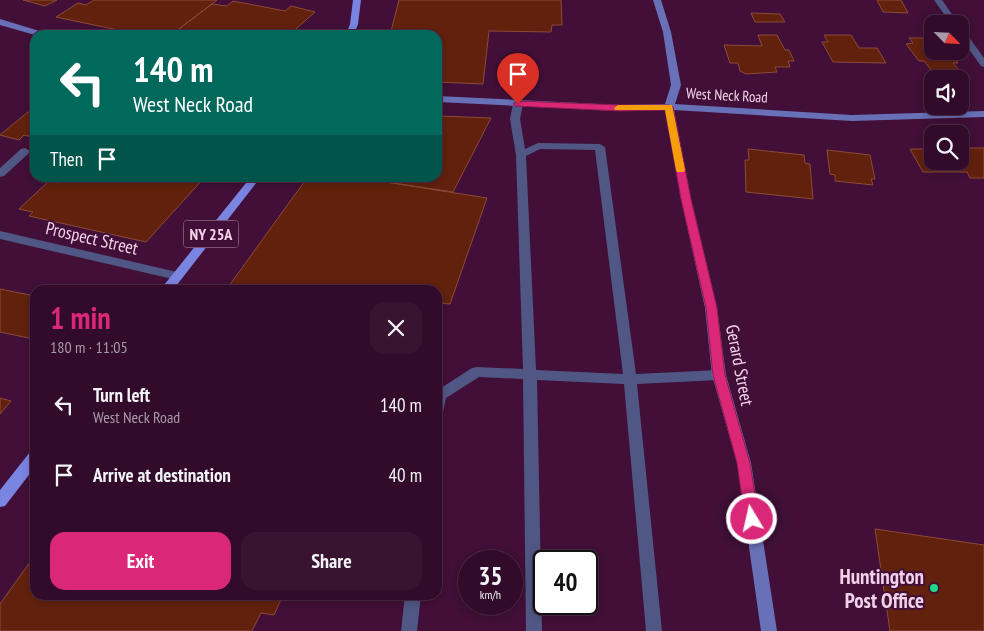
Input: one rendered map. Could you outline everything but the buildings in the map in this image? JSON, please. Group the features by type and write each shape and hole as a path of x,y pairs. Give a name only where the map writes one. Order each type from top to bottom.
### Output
{"main road":[{"path":"352,30 357,0"},
{"name":"NY 25A","path":"170,285 252,182"},
{"path":"0,501 30,462"}],"street":[{"path":"658,0 667,32 676,85 669,107"},
{"path":"938,0 949,15"},
{"path":"0,22 30,31"},
{"path":"969,43 984,64"},
{"name":"West Neck Road","path":"442,99 620,108 669,107 852,118 984,114"},
{"path":"518,104 515,119 521,155 530,374 534,631"},
{"name":"Gerard Street","path":"669,107 686,199 711,308 719,375 744,463 769,631"},
{"path":"521,155 538,146 600,147 630,378 654,631"},
{"path":"0,174 25,151"},
{"name":"Prospect Street","path":"0,234 177,276"},
{"path":"442,393 477,372 630,378 719,375"},
{"path":"409,631 412,600"}],"slow traffic":[{"path":"618,108 669,107 680,170"}],"place":[{"name":"Huntington Post Office","path":"934,588"}],"route":[{"path":"518,104 620,108 669,107 686,199 711,308 719,375 744,463 752,519"}]}
